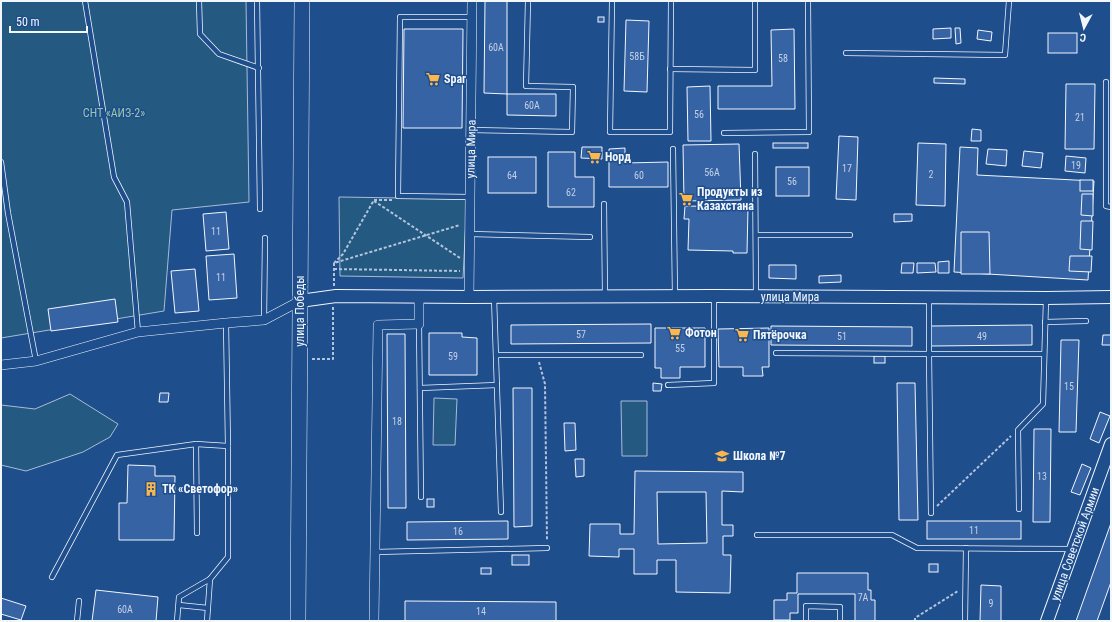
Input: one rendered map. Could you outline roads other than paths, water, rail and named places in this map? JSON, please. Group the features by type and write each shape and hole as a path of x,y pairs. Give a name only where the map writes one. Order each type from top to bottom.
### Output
{"highway":[{"name":"улица Победы","path":"298,621 302,1"}],"street":[{"name":"улица Мира","path":"469,297 472,1"},
{"name":"улица Мира","path":"300,301 336,296 1111,297"},
{"path":"374,621 378,325 419,324 420,297"},
{"path":"1,365 36,361 138,332 264,320 300,301"},
{"name":"улица Советской Армии","path":"1047,621 1105,467 1111,444"}],"lane":[{"path":"85,1 114,177 127,202 138,332"},
{"path":"199,1 200,34 219,54 259,68"},
{"path":"257,1 260,208"},
{"path":"471,130 572,132 573,87 526,86 528,1"},
{"path":"612,1 610,132 670,132 671,1"},
{"path":"670,69 755,70 756,1"},
{"path":"724,133 809,132 808,1"},
{"path":"846,53 1005,55 1009,1"},
{"path":"470,197 398,196 400,17 472,17"},
{"path":"1106,82 1106,206 1111,207"},
{"path":"673,149 674,296"},
{"path":"755,154 756,296"},
{"path":"1,162 8,213 36,361"},
{"path":"604,204 605,297"},
{"path":"470,234 590,237"},
{"path":"756,234 850,235"},
{"path":"264,320 265,238"},
{"path":"668,385 714,383 714,296"},
{"path":"494,297 501,512"},
{"path":"929,297 931,512"},
{"path":"1019,509 1018,430 1043,404 1046,298"},
{"path":"1046,322 1086,321"},
{"path":"177,621 179,598 210,579 228,556 226,323"},
{"path":"419,324 421,497"},
{"path":"776,353 1044,354"},
{"path":"496,355 641,355"},
{"path":"420,388 497,385"},
{"path":"52,577 117,455 196,444 228,446"},
{"path":"196,444 197,533"},
{"path":"757,536 892,535 917,548 1073,549"},
{"path":"375,552 547,548"},
{"path":"965,621 966,548"},
{"path":"207,621 210,579"},
{"path":"77,621 79,601"},
{"path":"179,605 208,608"},
{"path":"806,621 806,606 840,607 840,621"}],"place":[{"name":"Spar","path":"433,79"},
{"name":"Норд","path":"594,157"},
{"name":"Продукты из Казахстана","path":"686,199"},
{"name":"Фотон","path":"674,333"},
{"name":"Пятёрочка","path":"742,335"},
{"name":"Школа №7","path":"722,456"},
{"name":"ТК «Светофор»","path":"151,489"}],"park label":[{"name":"СНТ «АИЗ-2»","path":"114,113"}]}
